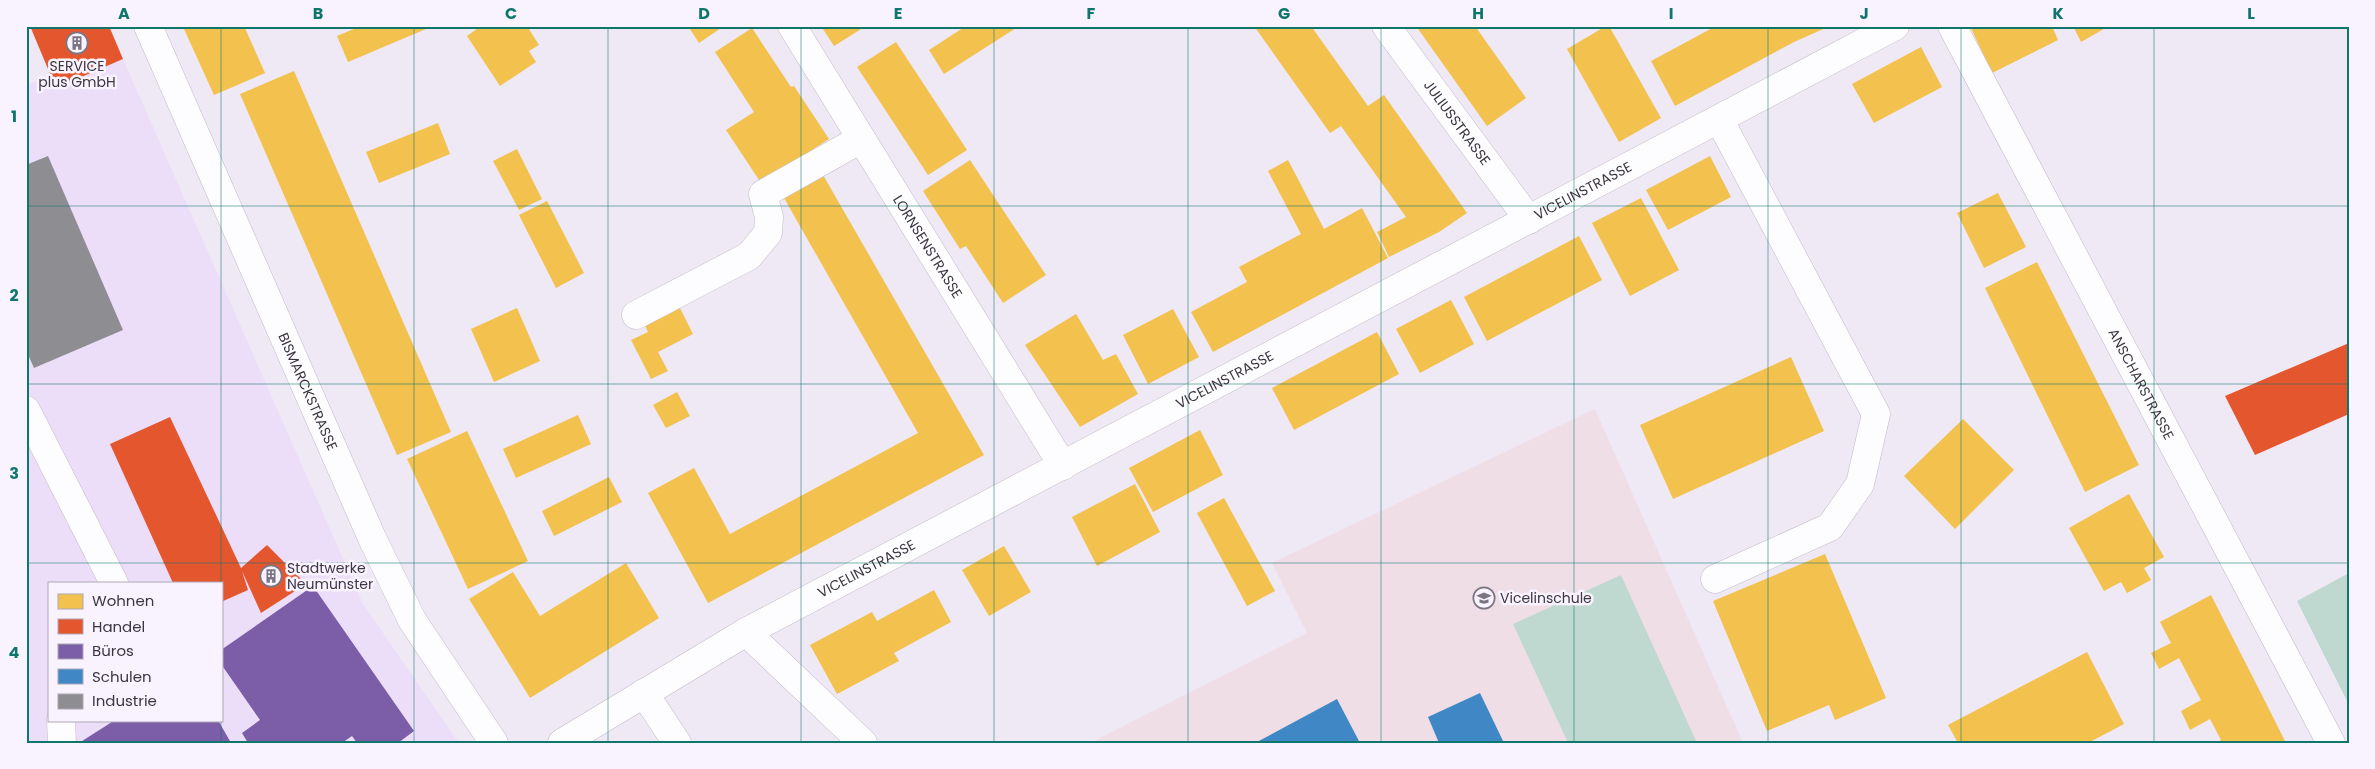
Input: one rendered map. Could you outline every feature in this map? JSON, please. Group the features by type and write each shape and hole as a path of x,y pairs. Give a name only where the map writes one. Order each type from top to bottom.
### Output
{"street":[{"name":"BISMARCKSTRASSE","path":"148,26 372,538 412,620 494,743"},
{"name":"LORNSENSTRASSE","path":"792,26 1063,466"},
{"name":"JULIUSSTRASSE","path":"1386,26 1529,220"},
{"name":"VICELINSTRASSE","path":"562,743 746,632 1895,26"},
{"name":"ANSCHARSTRASSE","path":"1952,26 2331,743"},
{"path":"1715,579 1830,527 1860,484 1876,414 1719,119"},
{"path":"636,315 748,256 768,233 769,217 763,194 862,139"},
{"path":"26,410 113,582"},
{"path":"746,632 863,743"},
{"path":"644,693 677,743"},
{"path":"61,722 62,743"}],"shaded area":[{"name":"Stadtwerke Neumünster","path":"123,59 363,604 459,743 26,743 26,85 51,75 57,88"},
{"name":"Vicelinschule","path":"1595,409 1743,743 1090,743 1307,633 1272,563"}],"green space":[{"path":"2349,573 2349,705 2297,601"},
{"path":"1621,575 1697,743 1568,743 1513,624"}],"building: Wohnen":[{"path":"190,26 244,26 265,73 214,95 184,29"},
{"path":"361,26 433,26 348,62 337,36"},
{"path":"481,26 527,26 539,45 529,51 536,62 500,86 467,36"},
{"path":"688,26 724,26 699,43"},
{"path":"821,26 866,26 834,46"},
{"path":"966,26 1019,26 944,74 929,50"},
{"path":"1254,26 1311,26 1368,106 1384,95 1467,213 1439,232 1389,257 1377,232 1406,217 1341,126 1330,133"},
{"path":"1416,26 1475,26 1526,98 1487,126"},
{"path":"1609,26 1661,118 1619,142 1567,49"},
{"path":"1716,26 1830,26 1794,42 1675,106 1651,61"},
{"path":"1970,26 2052,26 2058,40 1992,73"},
{"path":"2073,26 2109,26 2081,42"},
{"path":"752,28 791,87 794,86 829,139 761,183 726,130 754,112 715,52"},
{"path":"896,42 967,150 928,175 857,67"},
{"path":"1921,47 1942,87 1874,123 1852,84"},
{"path":"294,71 451,432 397,455 240,94"},
{"path":"438,123 450,154 379,183 366,152"},
{"path":"517,149 542,199 519,210 493,161"},
{"path":"1710,156 1731,197 1668,230 1646,190"},
{"path":"970,160 1046,275 1003,303 966,246 960,249 923,191"},
{"path":"1288,160 1324,229 1362,208 1388,258 1213,352 1191,312 1247,282 1239,267 1301,234 1268,171"},
{"path":"819,168 984,455 708,603 648,493 694,468 730,534 918,433 780,191"},
{"path":"1998,193 2026,247 1984,268 1957,213"},
{"path":"1641,198 1679,270 1630,296 1592,223"},
{"path":"547,201 584,273 556,288 519,215"},
{"path":"1579,236 1602,280 1487,341 1464,297"},
{"path":"2037,262 2139,465 2085,492 1985,288"},
{"path":"1451,300 1474,344 1420,373 1396,329"},
{"path":"677,302 693,334 658,352 668,371 651,379 631,340 648,332 642,319"},
{"path":"517,308 540,361 494,382 471,329"},
{"path":"1173,309 1199,357 1148,384 1123,335"},
{"path":"1076,314 1103,360 1116,354 1138,394 1080,427 1025,345"},
{"path":"1377,332 1399,374 1294,430 1272,388"},
{"path":"1791,357 1824,431 1673,499 1640,425"},
{"path":"677,392 690,416 666,428 653,405"},
{"path":"578,415 591,444 516,478 503,449"},
{"path":"1963,419 2014,470 1955,529 1904,476"},
{"path":"1200,430 1223,475 1153,512 1129,468"},
{"path":"467,431 528,561 468,589 407,459"},
{"path":"609,477 622,502 554,536 542,511"},
{"path":"1135,484 1160,532 1097,566 1072,517"},
{"path":"2129,494 2164,557 2144,568 2151,580 2127,593 2121,582 2104,591 2069,528"},
{"path":"1224,498 1275,591 1247,606 1197,513"},
{"path":"1004,546 1031,592 989,616 962,570"},
{"path":"1825,554 1886,698 1835,720 1829,705 1767,731 1713,601"},
{"path":"626,563 659,618 530,698 469,599 513,572 540,616"},
{"path":"934,590 951,622 894,653 899,661 837,694 810,645 872,612 877,621"},
{"path":"2211,595 2286,743 2216,743 2221,740 2210,719 2190,730 2181,711 2201,700 2179,658 2159,669 2151,653 2171,643 2160,622"},
{"path":"2087,652 2124,724 2088,743 1958,743 1948,725"}],"building: Handel":[{"name":"SERVICE plus GmbH","path":"30,26 109,26 123,59 56,88"},
{"path":"2349,343 2349,414 2255,455 2225,396"},
{"path":"170,417 241,568 267,545 306,584 261,613 242,571 248,590 222,602 222,582 173,582 110,444"}],"building: Büros":[{"path":"313,586 414,731 398,743 357,743 352,736 342,743 248,743 242,733 260,720 222,665 222,649"},
{"path":"112,722 219,722 231,743 79,743"}],"building: Schulen":[{"path":"1480,693 1504,743 1439,743 1428,717"},
{"path":"1337,699 1360,743 1255,743"}],"building: Industrie":[{"path":"48,156 123,330 34,368 26,350 26,165"}],"place":[{"name":"SERVICE plus GmbH","path":"77,43"},
{"name":"Stadtwerke Neumünster","path":"271,576"},
{"name":"Vicelinschule","path":"1484,598"}]}
